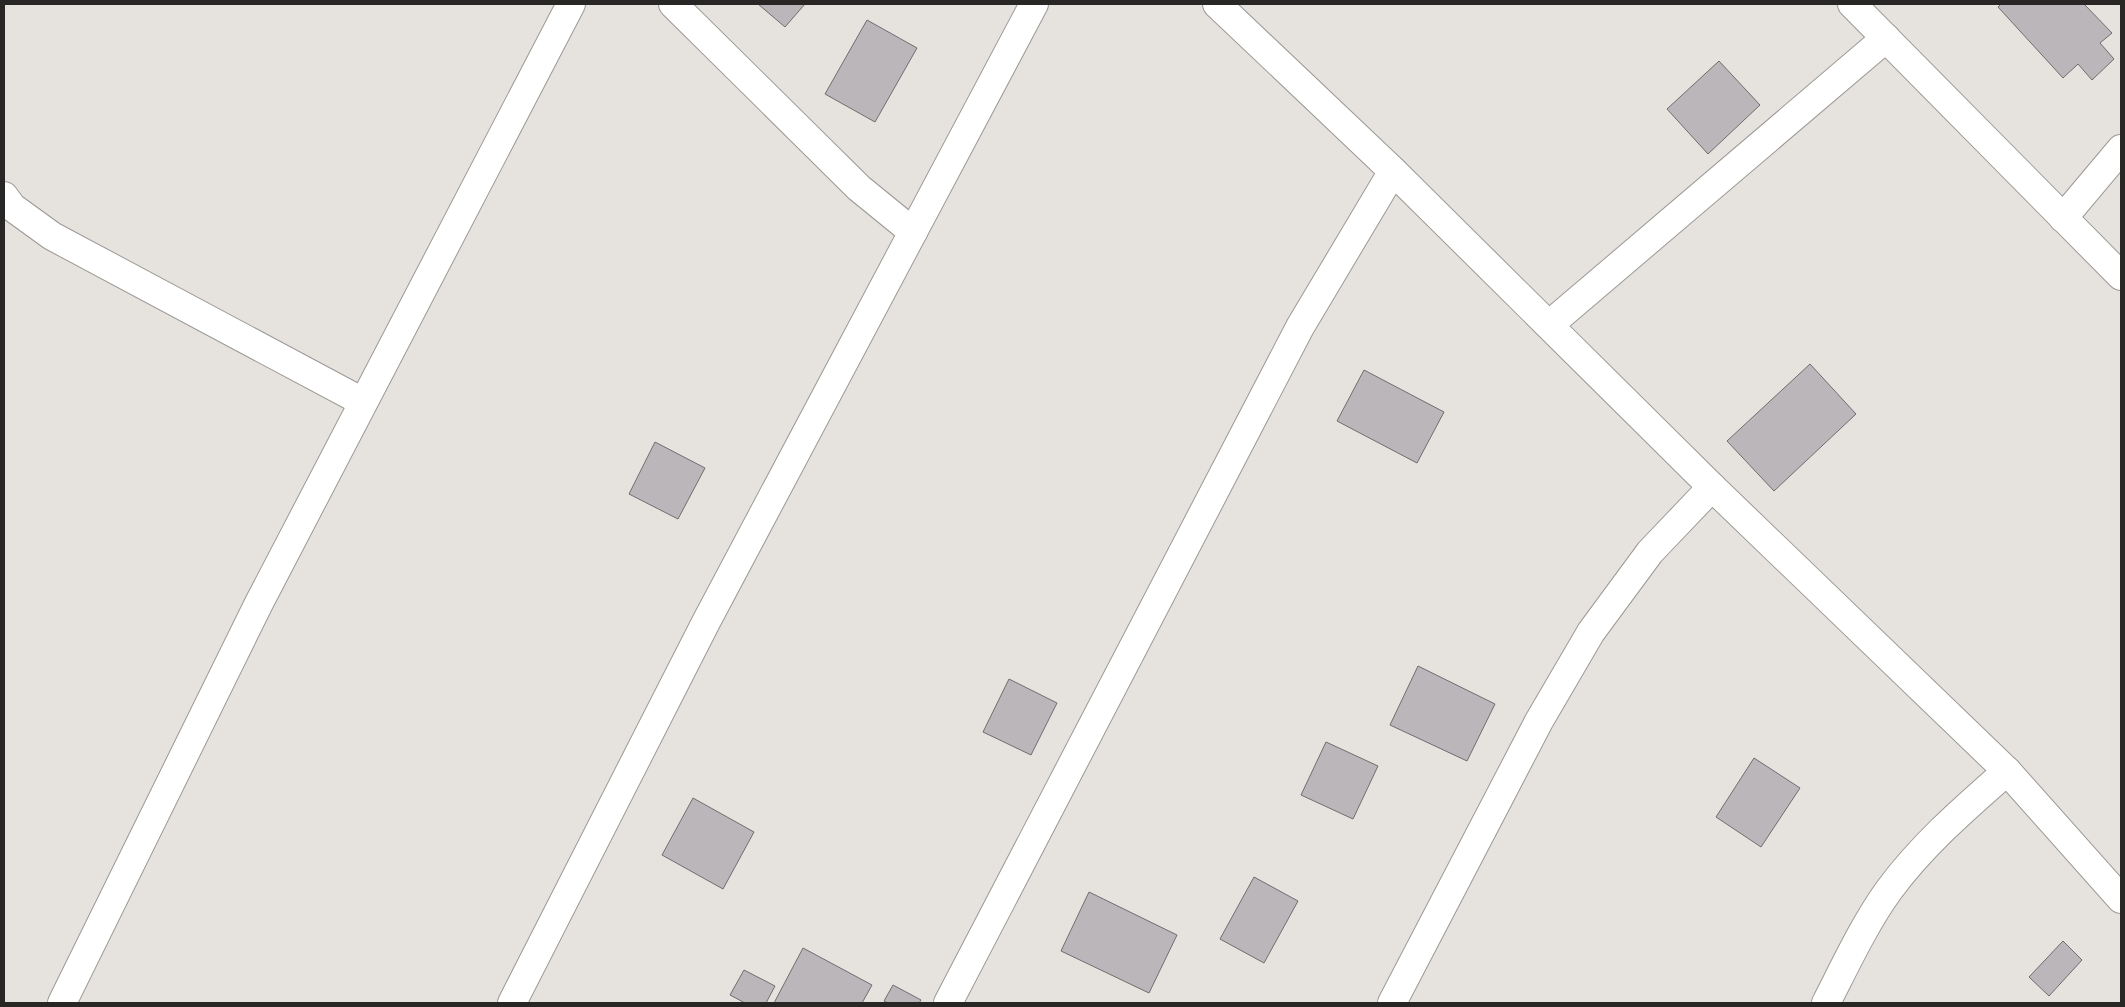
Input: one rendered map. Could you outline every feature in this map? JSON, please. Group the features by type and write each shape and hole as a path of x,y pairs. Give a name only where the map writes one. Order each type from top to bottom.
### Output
{"street":[{"path":"62,1003 259,603 571,4"},
{"path":"673,4 859,188 913,232"},
{"path":"512,1003 706,622 1034,4"},
{"path":"1217,4 1393,171 1712,487 2007,771 2121,899"},
{"path":"1852,4 2121,276"},
{"path":"1549,325 1886,38"},
{"path":"2063,218 2121,149"},
{"path":"948,1003 1300,327 1393,171"},
{"path":"4,196 12,207 52,236 363,402"},
{"path":"1392,1003 1539,720 1591,632 1650,552 1712,487"},
{"path":"1826,1003 1850,956 1889,890 1939,831 2007,771"}],"building":[{"path":"758,4 805,4 785,27"},
{"path":"2001,4 2084,4 2112,33 2100,43 2114,59 2092,80 2078,64 2063,78 1998,7"},
{"path":"867,20 917,48 875,122 825,94"},
{"path":"1719,61 1760,105 1708,154 1667,109"},
{"path":"1810,364 1856,414 1774,491 1727,441"},
{"path":"1364,370 1444,412 1417,463 1337,421"},
{"path":"655,442 705,468 678,519 629,494"},
{"path":"1418,666 1495,704 1467,761 1390,725"},
{"path":"1009,679 1057,703 1031,755 983,732"},
{"path":"1326,742 1378,766 1353,819 1301,795"},
{"path":"1754,758 1800,788 1761,847 1716,817"},
{"path":"693,798 754,832 723,889 662,855"},
{"path":"1254,877 1298,901 1264,963 1220,939"},
{"path":"1089,892 1177,935 1149,993 1061,951"},
{"path":"2063,941 2082,960 2049,996 2029,977"},
{"path":"803,948 872,985 862,1003 774,1003"},
{"path":"744,970 775,986 766,1003 745,1003 730,995"},
{"path":"893,985 921,1000 919,1003 888,1003 884,1001"}]}
